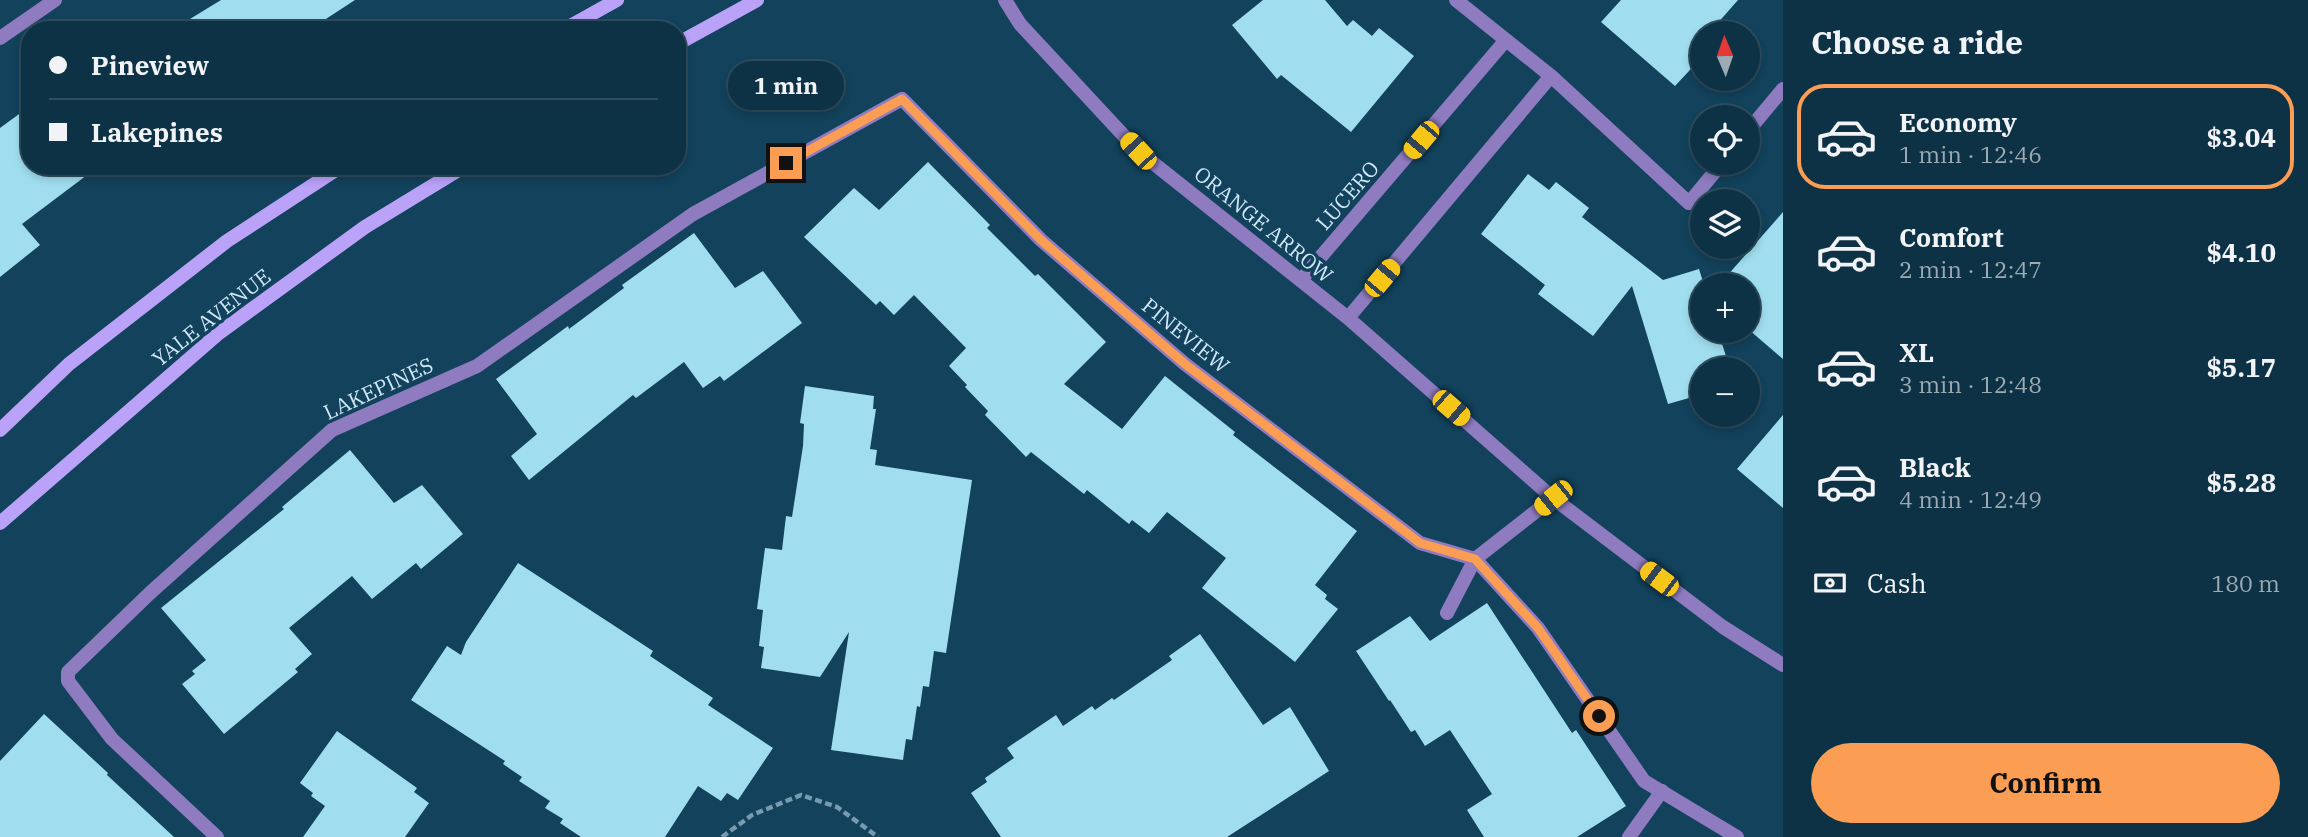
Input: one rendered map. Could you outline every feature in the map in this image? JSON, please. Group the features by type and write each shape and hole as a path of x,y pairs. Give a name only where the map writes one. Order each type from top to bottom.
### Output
{"main road":[{"path":"580,21 617,0"},
{"path":"686,39 757,0"},
{"path":"0,430 69,364 227,241 328,175"},
{"name":"YALE AVENUE","path":"0,523 219,333 365,227 450,175"}],"street":[{"path":"25,21 55,0"},
{"name":"ORANGE ARROW","path":"1005,0 1020,24 1138,151 1348,318 1553,498 1723,627 1783,665"},
{"path":"1456,0 1551,76 1689,203 1712,175"},
{"path":"0,38 21,23"},
{"name":"LUCERO","path":"1301,281 1506,40"},
{"path":"1348,318 1551,76"},
{"path":"1760,117 1783,89"},
{"name":"PINEVIEW","path":"902,99 1041,240 1185,364 1420,543 1475,559"},
{"name":"LAKEPINES","path":"217,837 112,738 68,681 68,672 150,593 332,429 477,366 693,214 902,99"},
{"path":"1447,613 1475,559 1553,498"},
{"path":"1475,559 1538,628 1644,781 1737,837"},
{"path":"1629,837 1662,791"}],"path":[{"path":"722,837 752,815 801,796 837,807 878,837"}],"building":[{"path":"221,0 355,0 323,21 187,21"},
{"path":"1263,0 1325,0 1347,26 1353,20 1372,36 1379,28 1414,56 1351,132 1281,75 1277,79 1232,25"},
{"path":"1621,0 1738,0 1720,21 1690,21 1690,70 1675,86 1601,22"},
{"path":"21,113 21,175 87,175 22,224 40,245 0,277 0,128"},
{"path":"928,162 990,225 987,228 1106,342 1064,384 1122,429 1165,376 1235,432 1233,435 1357,531 1315,585 1327,595 1325,599 1338,609 1295,662 1202,588 1226,558 1167,512 1149,533 1132,520 1129,524 1087,490 1084,494 1031,452 1026,457 985,415 988,411 949,366 966,348 914,295 894,315 880,301 876,305 804,237 854,188 879,210"},
{"path":"1528,174 1549,190 1556,182 1589,208 1582,217 1663,280 1699,269 1700,273 1690,273 1690,343 1722,343 1726,357 1690,357 1690,398 1668,404 1632,286 1593,336 1538,294 1545,285 1481,234"},
{"path":"1783,212 1783,359 1760,339 1760,273 1730,273 1742,259 1760,259 1760,238"},
{"path":"694,233 735,288 763,271 802,323 724,381 720,376 703,388 684,362 636,398 633,395 529,480 511,456 537,434 496,379 568,326 569,329 624,288 622,285"},
{"path":"805,386 874,396 873,409 876,409 870,449 877,450 875,465 972,480 946,653 934,651 929,687 923,686 912,740 906,739 903,760 831,750 849,632 820,677 761,668 764,647 759,646 763,610 757,609 765,548 782,550 786,516 792,517 803,446 804,424 800,423"},
{"path":"1783,415 1783,508 1737,469"},
{"path":"350,450 394,503 422,485 463,534 421,569 416,563 372,599 352,576 289,628 312,654 295,669 298,672 224,734 182,684 195,674 192,671 206,660 161,608 284,509 282,507"},
{"path":"518,563 653,651 650,656 713,698 708,705 773,748 738,800 727,793 721,801 698,786 665,837 581,837 560,823 563,819 545,808 550,801 519,781 522,777 503,764 505,761 411,700 447,646 461,655 466,642"},
{"path":"1487,603 1572,733 1576,730 1626,806 1577,837 1484,837 1467,810 1492,794 1450,730 1425,746 1415,730 1411,732 1356,651 1410,616 1430,641"},
{"path":"1200,634 1263,725 1290,707 1329,771 1227,837 1001,837 971,793 987,782 985,778 1014,758 1007,748 1056,715 1063,726 1092,706 1095,710 1112,698 1114,700 1172,660 1169,656"},
{"path":"44,714 174,837 0,837 0,761"},
{"path":"337,731 417,788 414,792 429,803 405,837 303,837 325,806 311,796 313,793 300,783"}],"route":[{"path":"786,163 902,99 1041,240 1185,364 1420,543 1475,559 1538,628 1599,716"}]}
